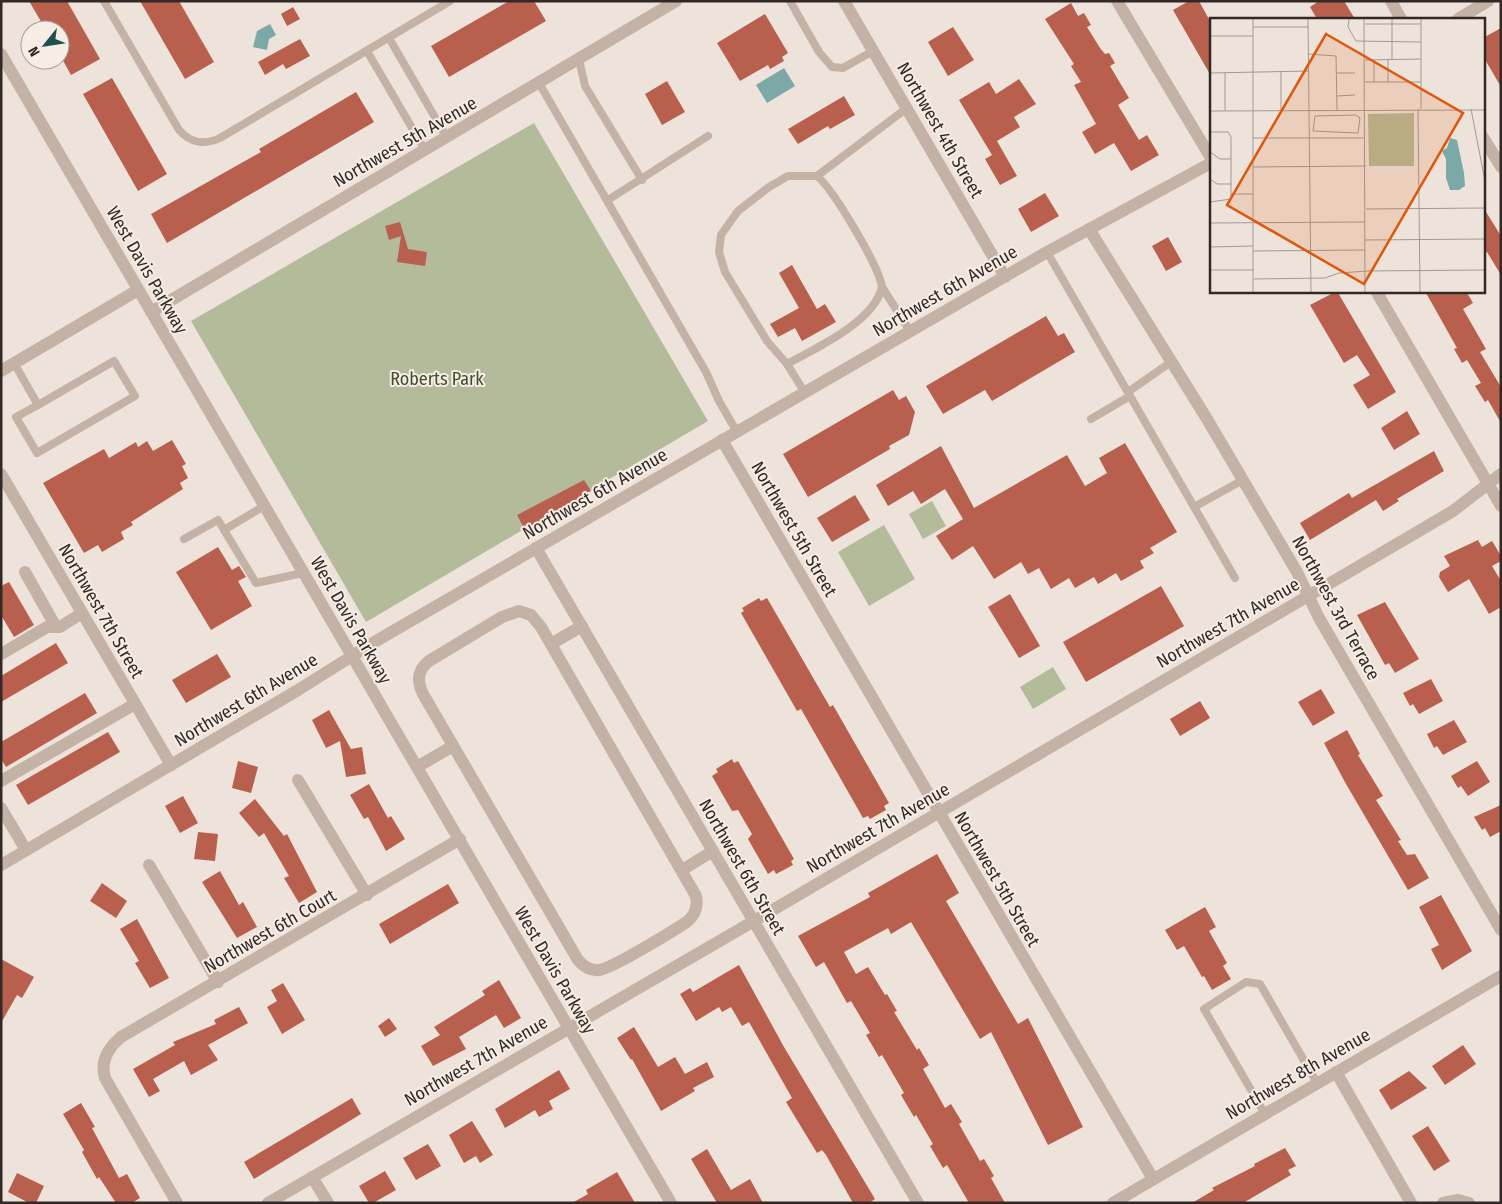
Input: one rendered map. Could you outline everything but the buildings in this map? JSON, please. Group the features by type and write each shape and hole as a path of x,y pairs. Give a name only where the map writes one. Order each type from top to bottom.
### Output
{"street":[{"name":"Northwest 5th Avenue","path":"151,312 676,1"},
{"name":"Northwest 4th Street","path":"844,1 1005,276"},
{"path":"1117,1 1210,156"},
{"path":"1390,1 1400,18"},
{"path":"1460,18 1488,1"},
{"name":"West Davis Parkway","path":"1,54 671,1203"},
{"path":"1484,139 1501,167"},
{"name":"Northwest 6th Avenue","path":"1,864 536,548 910,331 1047,252 1210,164"},
{"name":"Northwest 3rd Terrace","path":"1089,229 1243,480 1309,596 1319,618 1501,930"},
{"path":"1,371 138,290"},
{"path":"1377,292 1501,506"},
{"name":"Northwest 5th Street","path":"722,440 1153,1179"},
{"name":"Northwest 7th Street","path":"1,474 171,765"},
{"name":"Northwest 7th Avenue","path":"268,1203 754,922 1453,511 1501,474"},
{"name":"Northwest 6th Street","path":"536,548 918,1203"},
{"path":"25,572 56,627"},
{"path":"519,611 531,615 551,644 696,896 697,906 693,917 608,968 599,970 587,969 578,960 420,688 419,674 425,664 513,612 519,611"},
{"path":"1,654 47,627 56,627 82,613"},
{"path":"551,644 582,626"},
{"path":"1,781 135,704"},
{"path":"417,767 453,746"},
{"path":"298,780 367,895"},
{"path":"1,808 26,850"},
{"name":"Northwest 6th Court","path":"177,1203 107,1082 103,1070 105,1058 111,1047 121,1037 460,839"},
{"path":"682,870 713,851"},
{"path":"149,865 218,982"},
{"name":"Northwest 8th Avenue","path":"1113,1203 1501,976"},
{"path":"1336,1072 1411,1203"},
{"path":"312,1177 328,1203"},
{"path":"1443,1203 1451,1200 1467,1202"}],"lane":[{"path":"104,1 177,127 183,135 195,141 206,142 220,138 450,1"},
{"path":"790,1 819,52 832,67 843,68 874,51"},
{"path":"389,38 447,138"},
{"path":"367,51 425,150"},
{"path":"579,59 585,86 642,180"},
{"path":"539,83 706,372 719,401 737,432"},
{"path":"817,176 907,108"},
{"path":"608,200 708,136"},
{"path":"805,393 787,364 766,341 730,280 720,259 718,244 726,227 738,211 762,191 788,176 817,176 826,182 873,265 882,286 910,331"},
{"path":"1047,252 1235,578"},
{"path":"787,364 832,340 849,328 873,303 882,286"},
{"path":"114,361 135,396 37,453 16,417 38,405 114,361"},
{"path":"1091,420 1171,362"},
{"path":"14,363 38,405"},
{"path":"1194,507 1243,480"},
{"path":"224,530 264,506"},
{"path":"184,539 218,520 256,583 303,573"},
{"path":"1265,1114 1204,1009 1246,982 1260,984 1317,1083"}],"green space":[{"name":"Roberts Park","path":"534,123 708,421 366,622 191,321"},
{"path":"932,501 946,526 923,539 909,514"},
{"path":"884,525 915,579 869,606 838,552"},
{"path":"1053,667 1066,689 1033,709 1020,687"}],"water":[{"path":"270,24 276,35 269,39 267,50 253,47 257,31"},
{"path":"784,68 795,86 767,103 756,85"}]}
